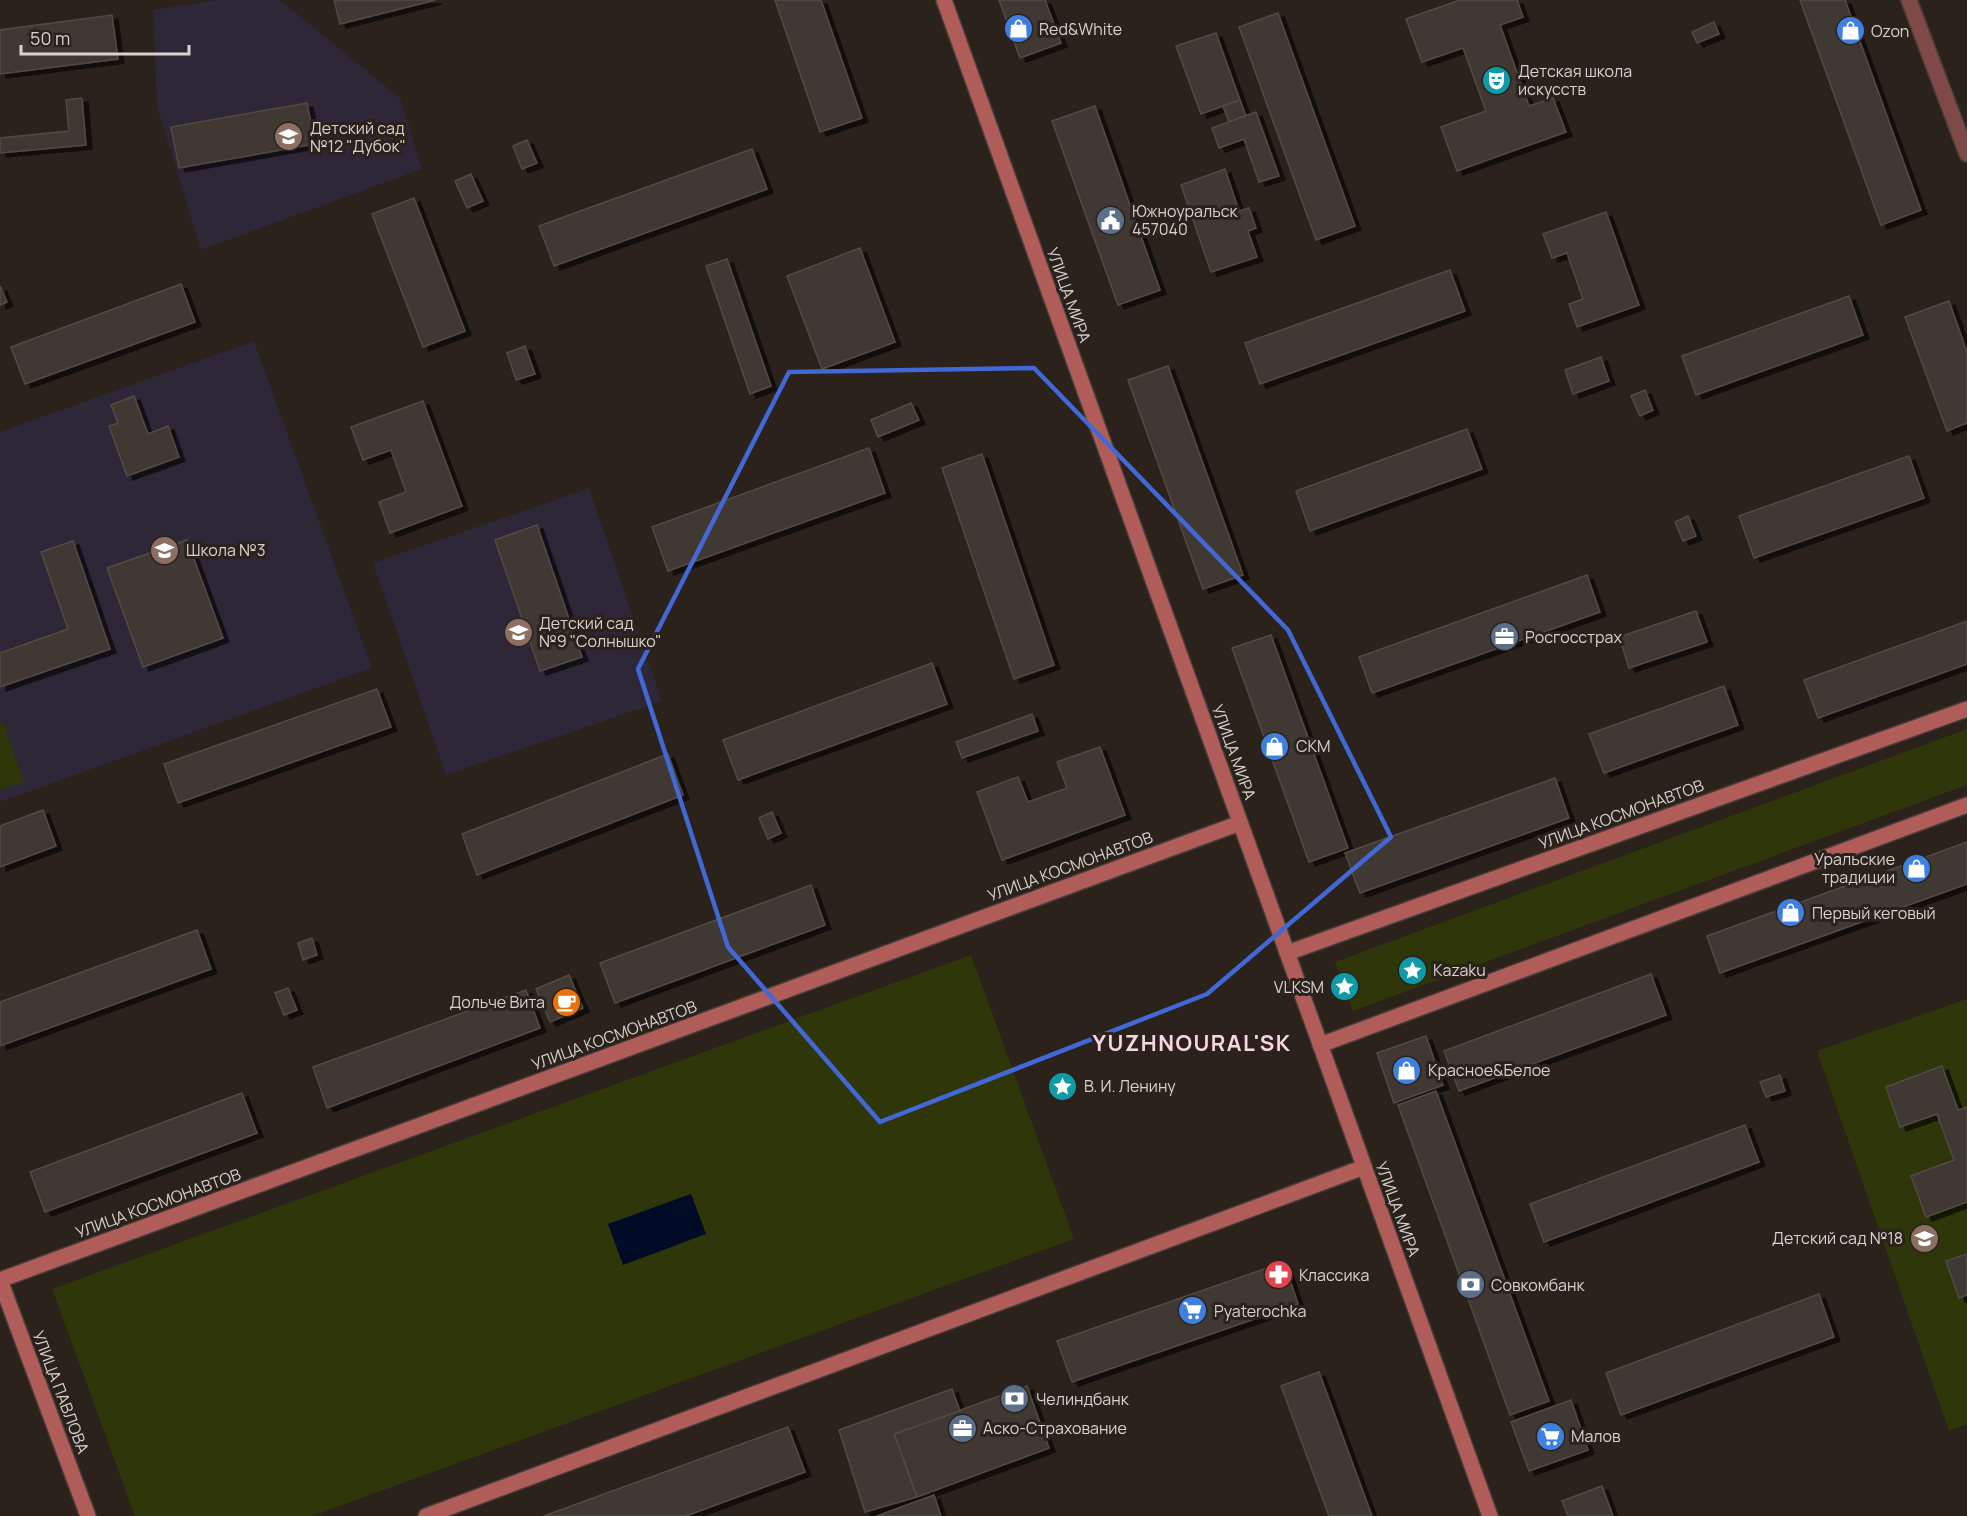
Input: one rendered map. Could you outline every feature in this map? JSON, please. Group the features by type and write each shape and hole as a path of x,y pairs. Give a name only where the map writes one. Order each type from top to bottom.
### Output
{"street":[{"name":"УЛИЦА МИРА","path":"944,0 1490,1516"},
{"path":"1909,0 1967,154"},
{"name":"УЛИЦА КОСМОНАВТОВ","path":"1287,953 1967,709"},
{"path":"1320,1045 1967,806"},
{"name":"УЛИЦА КОСМОНАВТОВ","path":"0,1280 1240,823"},
{"path":"426,1516 1364,1167"},
{"name":"УЛИЦА ПАВЛОВА","path":"0,1280 88,1516"}],"highlighted area":[{"path":"1034,368 1288,630 1391,837 1207,994 880,1122 728,947 638,669 789,372"}],"shaded area":[{"name":"Детский сад №12 \"Дубок\"","path":"218,0 280,0 400,98 422,169 201,250 157,106 153,10"},
{"name":"Школа №3","path":"254,341 372,668 0,802 0,432"},
{"name":"Детский сад №9 \"Солнышко\"","path":"589,488 662,701 446,775 373,563"}],"green space":[{"path":"3,722 24,782 0,790 0,723"},
{"path":"1967,729 1967,785 1353,1011 1335,962"},
{"path":"971,955 1074,1239 312,1516 135,1516 52,1289"},
{"name":"Детский сад №18","path":"1967,999 1967,1424 1949,1431 1817,1051"}],"water":[{"path":"691,1194 706,1234 623,1265 608,1224"}],"building":[{"path":"334,0 436,0 340,24"},
{"path":"775,0 821,0 862,118 820,132"},
{"path":"999,0 1045,0 1061,43 1020,58"},
{"name":"Детская школа искусств","path":"1460,0 1517,0 1523,17 1500,25 1529,106 1553,98 1566,132 1457,171 1441,127 1486,111 1463,48 1422,62 1406,19"},
{"path":"1800,0 1845,0 1921,210 1881,225"},
{"path":"1278,13 1355,226 1316,240 1239,27"},
{"path":"112,15 118,59 0,74 0,30"},
{"path":"1714,22 1719,34 1697,43 1692,32"},
{"path":"1216,33 1240,100 1201,114 1176,46"},
{"path":"82,98 86,145 0,153 0,138 69,131 66,100"},
{"path":"1240,100 1246,116 1229,122 1223,106"},
{"path":"307,103 315,144 179,168 171,127"},
{"path":"1095,106 1160,290 1118,305 1052,121"},
{"path":"1256,112 1279,176 1259,182 1244,139 1219,148 1212,128"},
{"path":"527,140 537,163 522,169 513,146"},
{"path":"752,149 767,189 554,266 539,226"},
{"path":"1225,169 1239,211 1249,208 1256,228 1248,231 1257,257 1211,272 1181,185"},
{"path":"471,174 483,201 467,208 455,181"},
{"path":"414,198 465,331 423,347 372,214"},
{"path":"1606,212 1639,305 1577,327 1569,304 1583,299 1567,253 1552,258 1543,234"},
{"path":"860,248 895,342 822,369 787,276"},
{"path":"727,259 771,386 750,394 706,266"},
{"path":"1450,270 1465,311 1260,384 1245,343"},
{"path":"181,284 195,322 25,384 11,347"},
{"path":"0,286 7,302 0,305"},
{"path":"1849,296 1863,335 1696,395 1682,356"},
{"path":"1949,301 1967,352 1967,423 1947,431 1905,317"},
{"path":"525,346 535,374 516,380 507,353"},
{"path":"1601,357 1609,381 1573,394 1565,370"},
{"path":"1168,366 1243,575 1203,589 1128,380"},
{"path":"1645,390 1653,410 1640,416 1631,396"},
{"path":"134,396 148,434 168,426 179,457 127,476 109,426 118,423 111,405"},
{"path":"423,401 462,506 390,533 379,502 406,492 391,450 363,460 351,427"},
{"path":"911,403 919,420 878,437 871,420"},
{"path":"1467,429 1482,469 1310,531 1296,491"},
{"path":"869,448 885,493 668,571 652,527"},
{"path":"982,454 1054,665 1014,679 942,468"},
{"path":"1909,456 1924,498 1754,558 1739,516"},
{"path":"1688,516 1696,536 1683,541 1675,522"},
{"path":"537,525 582,657 540,671 495,540"},
{"path":"187,540 223,638 143,667 107,568"},
{"path":"73,541 110,649 0,687 0,653 68,629 41,552"},
{"path":"1587,575 1600,612 1372,693 1359,657"},
{"path":"1696,611 1707,642 1629,668 1619,637"},
{"path":"1967,621 1967,664 1818,718 1804,680"},
{"path":"1271,635 1348,848 1309,862 1232,648"},
{"path":"932,663 947,704 738,780 723,740"},
{"path":"1724,686 1738,725 1604,773 1589,734"},
{"path":"377,689 391,727 178,803 164,764"},
{"path":"1032,714 1038,731 962,758 956,742"},
{"path":"1100,747 1125,815 1002,860 977,792 1018,777 1028,802 1067,788 1057,762"},
{"path":"668,754 683,795 477,875 462,834"},
{"path":"1555,778 1569,818 1360,893 1345,853"},
{"path":"43,810 56,846 0,867 0,826"},
{"path":"772,812 781,833 768,839 759,818"},
{"path":"1967,842 1967,884 1720,973 1707,936"},
{"path":"811,885 825,925 615,1003 600,963"},
{"path":"197,930 211,969 0,1046 0,1002"},
{"path":"312,938 317,955 303,960 298,943"},
{"path":"1651,974 1666,1015 1459,1091 1444,1051"},
{"path":"569,975 583,1008 550,1022 536,989"},
{"path":"288,988 297,1010 284,1015 275,993"},
{"path":"526,990 540,1028 327,1108 313,1067"},
{"path":"1426,1036 1443,1085 1394,1103 1377,1053"},
{"path":"1942,1066 1958,1110 1967,1107 1967,1202 1926,1217 1911,1176 1954,1160 1937,1114 1900,1127 1886,1087"},
{"path":"1780,1075 1785,1091 1766,1097 1760,1082"},
{"path":"1436,1091 1549,1401 1510,1415 1398,1105"},
{"path":"242,1093 257,1133 45,1212 30,1172"},
{"path":"1745,1125 1759,1162 1544,1242 1530,1204"},
{"path":"1967,1254 1967,1295 1959,1298 1946,1261"},
{"path":"1284,1262 1298,1304 1072,1382 1057,1341"},
{"path":"1819,1294 1834,1337 1621,1415 1606,1373"},
{"path":"1319,1372 1372,1516 1329,1516 1281,1386"},
{"path":"1027,1386 1049,1448 917,1497 894,1434"},
{"path":"952,1389 960,1411 894,1434 917,1497 865,1512 839,1430"},
{"name":"Малов","path":"1571,1400 1588,1450 1529,1471 1511,1422"},
{"path":"788,1427 805,1472 686,1516 544,1516"},
{"path":"1602,1486 1613,1516 1568,1516 1562,1501"},
{"path":"934,1495 941,1516 877,1516"}],"place":[{"name":"Red&White","path":"1018,29"},
{"name":"Ozon","path":"1850,31"},
{"name":"Детская школа искусств","path":"1497,80"},
{"name":"Детский сад №12 \"Дубок\"","path":"289,137"},
{"name":"Южноуральск 457040","path":"1111,220"},
{"name":"Школа №3","path":"165,550"},
{"name":"Детский сад №9 \"Солнышко\"","path":"518,632"},
{"name":"Росгосстрах","path":"1504,637"},
{"name":"СКМ","path":"1275,746"},
{"name":"Уральские традиции","path":"1916,868"},
{"name":"Первый кеговый","path":"1791,913"},
{"name":"Kazaku","path":"1412,970"},
{"name":"VLKSM","path":"1345,987"},
{"name":"Дольче Вита","path":"566,1002"},
{"name":"Красное&Белое","path":"1407,1070"},
{"name":"В. И. Ленину","path":"1063,1086"},
{"name":"Детский сад №18","path":"1924,1238"},
{"name":"Классика","path":"1278,1275"},
{"name":"Совкомбанк","path":"1470,1285"},
{"name":"Pyaterochka","path":"1193,1311"},
{"name":"Челиндбанк","path":"1015,1399"},
{"name":"Аско-Страхование","path":"962,1428"},
{"name":"Малов","path":"1550,1436"}],"district":[{"name":"YUZHNOURAL'SK","path":"1192,1043"}]}
